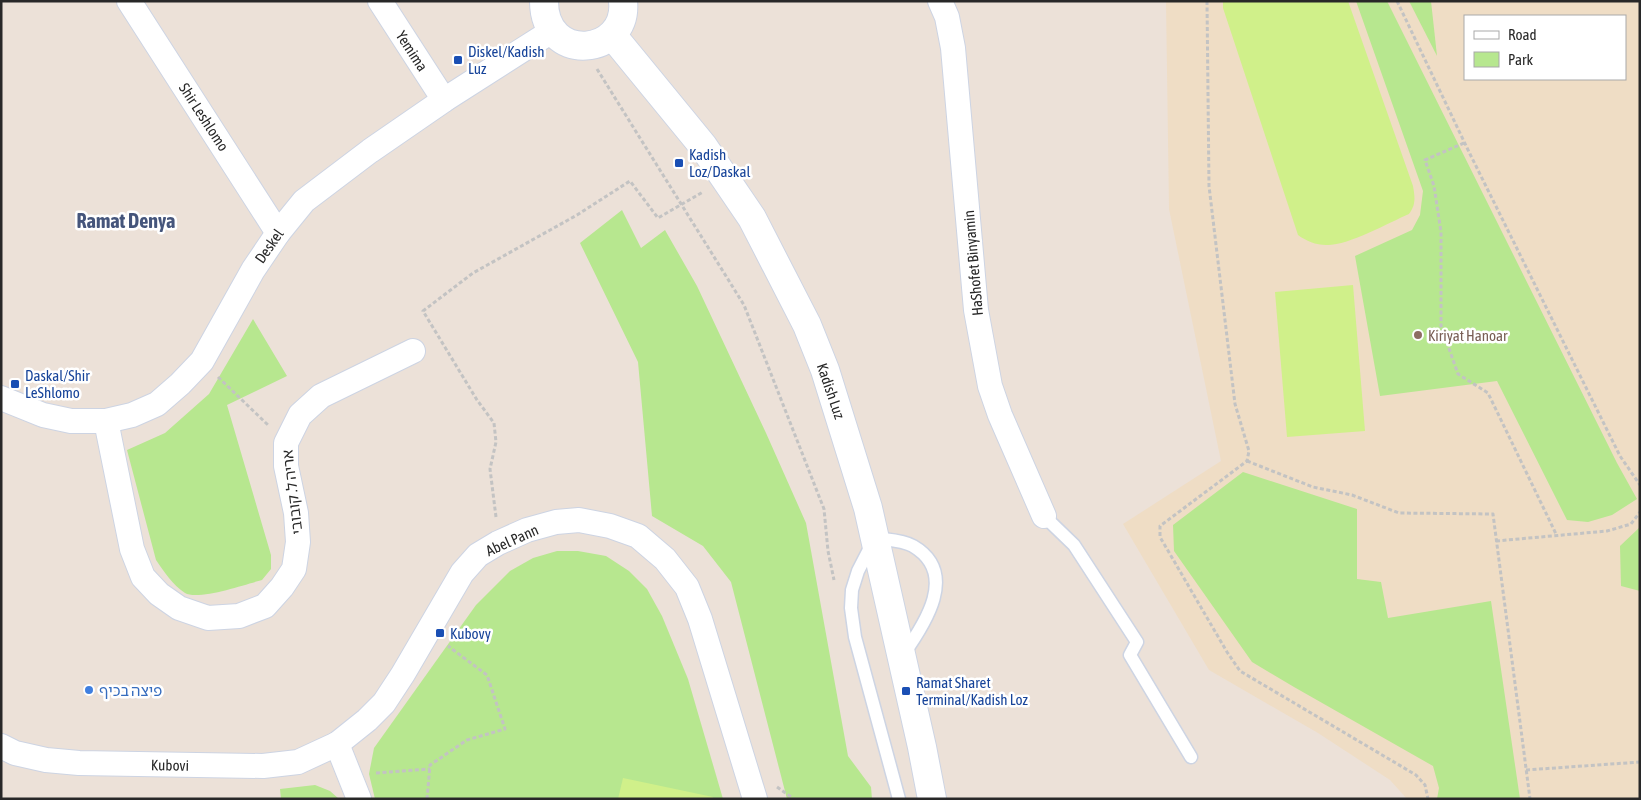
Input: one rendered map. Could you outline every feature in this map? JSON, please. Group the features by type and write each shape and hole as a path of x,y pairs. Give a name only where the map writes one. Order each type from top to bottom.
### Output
{"street":[{"name":"Shir Leshlomo","path":"129,1 278,232"},
{"name":"Yemima","path":"380,1 444,100"},
{"path":"544,1 546,22 552,31 560,39 570,44 582,46 593,45 612,35 622,17 623,1"},
{"name":"HaShofet Binyamin","path":"940,1 947,17 952,48 976,310 990,386 1000,416 1044,516"},
{"name":"Deskel","path":"1,398 43,415 71,421 106,421 132,416 157,404 202,361 253,270 278,232 304,201 370,151 444,100 552,31"},
{"name":"Kadish Luz","path":"612,35 703,146 752,218 807,325 825,370 868,508 932,799"},
{"name":"אריה ל. קובובי","path":"106,421 132,549 143,577 159,594 179,608 208,618 239,616 265,606 294,569 298,542 296,513 286,466 286,443 300,416 321,396 413,351"},
{"name":"Abel Pann","path":"338,744 384,703 462,573 478,555 498,543 527,530 556,522 579,520 610,526 638,536 665,559 687,586 700,619 754,799"},
{"path":"338,744 359,799"},
{"name":"Kubovi","path":"1,746 15,753 79,764 263,766 298,762 338,744"}],"lane":[{"path":"1044,516 1074,545 1137,642 1130,655 1191,757"},
{"path":"899,799 855,637 851,608 852,590 858,571 874,538 901,542 912,546 931,564 935,578 934,602 902,657"}],"path":[{"path":"1207,1 1209,186 1235,404 1249,451 1246,461 1160,526 1160,537 1227,652 1240,670 1416,775 1425,785 1428,799"},
{"path":"1397,1 1464,143 1620,456 1640,485"},
{"path":"582,46 607,83 744,305 824,509 828,551 834,584"},
{"path":"1464,143 1426,160 1434,186 1441,232 1441,326 1458,374 1488,393 1557,536"},
{"path":"498,543 490,469 496,442 494,423 477,400 423,312 473,274 577,215 630,181 658,218 682,206 724,178"},
{"path":"202,361 286,443"},
{"path":"1246,461 1313,487 1352,495 1399,513 1493,514 1530,799"},
{"path":"1496,541 1606,532 1631,524 1640,512"},
{"path":"427,799 430,765 467,740 506,728 486,675 428,631"},
{"path":"1526,770 1640,762"},
{"path":"349,775 430,770"}],"shaded area":[{"name":"Kiriyat Hanoar","path":"1166,1 1640,1 1640,799 1407,799 1390,780 1318,733 1209,670 1123,524 1221,461 1169,209"}],"green space":[{"path":"1223,1 1348,1 1413,186 1414,201 1409,214 1356,238 1335,244 1315,243 1298,235 1223,8"},
{"path":"1356,1 1387,1 1617,463 1637,499 1612,515 1588,522 1567,520 1497,381 1380,396 1355,256 1412,230 1420,215 1423,191"},
{"path":"1409,1 1431,1 1437,56"},
{"path":"622,210 641,248 665,230 697,286 806,523 848,756 871,787 872,799 787,799 731,582 703,546 652,516 638,362 580,243"},
{"path":"1353,285 1365,431 1287,437 1275,292"},
{"path":"253,319 287,376 227,405 271,555 271,569 262,580 211,593 191,595 185,593 177,586 156,560 127,450 165,433 209,394"},
{"path":"1243,472 1357,509 1357,579 1381,582 1388,618 1491,601 1520,799 1437,799 1439,788 1433,766 1252,662 1174,551 1173,525"},
{"path":"1640,527 1640,591 1621,586 1620,546"},
{"path":"557,551 578,551 606,556 629,571 647,589 662,616 688,679 723,799 375,799 369,774 374,748 476,605 510,571 533,558"},
{"path":"623,778 713,797 712,799 618,799"},
{"path":"315,785 330,791 339,799 281,799 280,789"}],"place":[{"name":"Diskel/Kadish Luz","path":"458,60"},
{"name":"Kadish Loz/Daskal","path":"679,163"},
{"name":"Kiriyat Hanoar","path":"1418,335"},
{"name":"Daskal/Shir LeShlomo","path":"15,384"},
{"name":"Kubovy","path":"440,633"},
{"name":"פיצה בכיף","path":"89,690"},
{"name":"Ramat Sharet Terminal/Kadish Loz","path":"906,691"}],"district":[{"name":"Ramat Denya","path":"126,220"}]}
